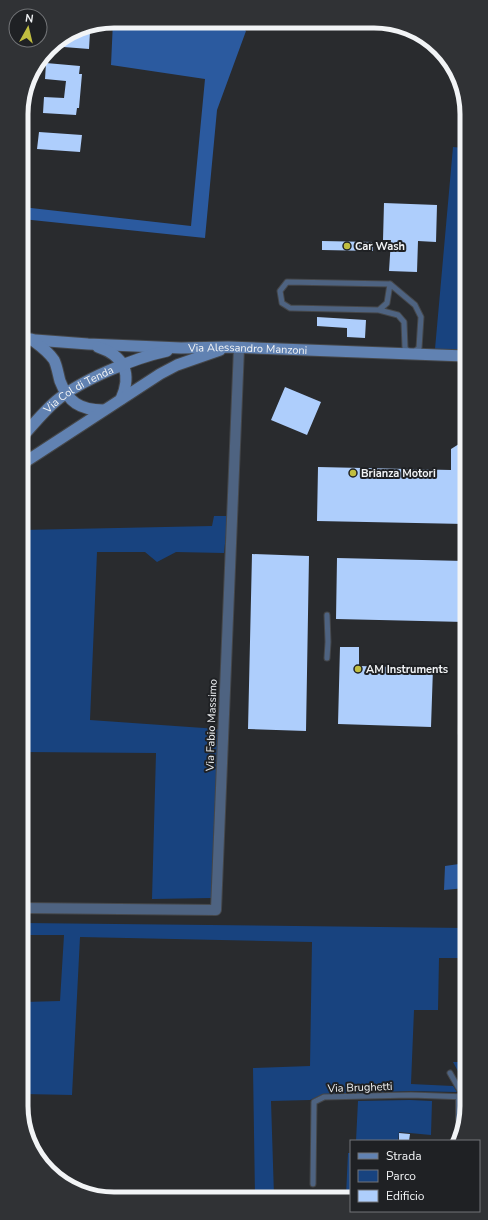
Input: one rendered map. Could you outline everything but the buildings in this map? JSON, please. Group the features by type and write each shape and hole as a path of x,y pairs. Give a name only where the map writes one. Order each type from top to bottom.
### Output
{"main road":[{"name":"Via Alessandro Manzoni","path":"28,339 88,344 181,348 234,348 460,356"},
{"name":"Via Alessandro Manzoni","path":"28,340 49,353 55,362 66,394"},
{"name":"Via Col di Tenda","path":"88,344 108,350 117,356 123,365 127,379 126,389 121,400"},
{"name":"Via Col di Tenda","path":"28,430 43,413 66,394 123,365 157,353 181,348"},
{"path":"28,460 102,410 121,400 160,374 177,366 234,348"},
{"path":"66,394 72,401 83,408 102,410"}],"street":[{"name":"Via Fabio Massimo","path":"28,908 216,910 234,348"}],"lane":[{"path":"287,282 390,284 415,305 421,317 419,348 411,354 405,348 404,322 398,315 379,310 290,308 282,303 280,292 287,282"},
{"path":"379,310 387,303 390,284"},
{"path":"327,615 327,658"},
{"path":"450,1073 460,1090"},
{"name":"Via Brughetti","path":"313,1184 314,1102 324,1097 411,1095 460,1097"}],"green space":[{"path":"453,147 460,148 460,350 435,349"},
{"path":"214,516 228,516 224,553 176,552 157,562 145,552 97,552 90,720 218,729 211,898 152,899 156,753 28,752 28,530 212,526"},
{"path":"28,923 460,928 460,958 439,958 438,1010 414,1010 411,1084 453,1086 457,1092 410,1091 323,1094 310,1100 271,1101 274,1192 255,1192 253,1068 310,1066 312,942 80,937 72,1095 28,1094 28,1002 60,1001 64,935 28,935"},
{"path":"453,1062 460,1062 460,1075"},
{"path":"358,1101 432,1101 431,1135 399,1132 398,1140 356,1140"},
{"path":"348,1153 350,1153 350,1192 346,1192"}],"shaded area":[{"path":"113,28 243,28 246,31 217,110 205,238 28,220 28,208 191,226 205,79 111,65"},
{"path":"460,864 460,889 444,890 445,866"}],"place":[{"name":"Car Wash","path":"347,246"},
{"name":"Brianza Motori","path":"353,473"},
{"name":"AM Instruments","path":"358,669"}]}
